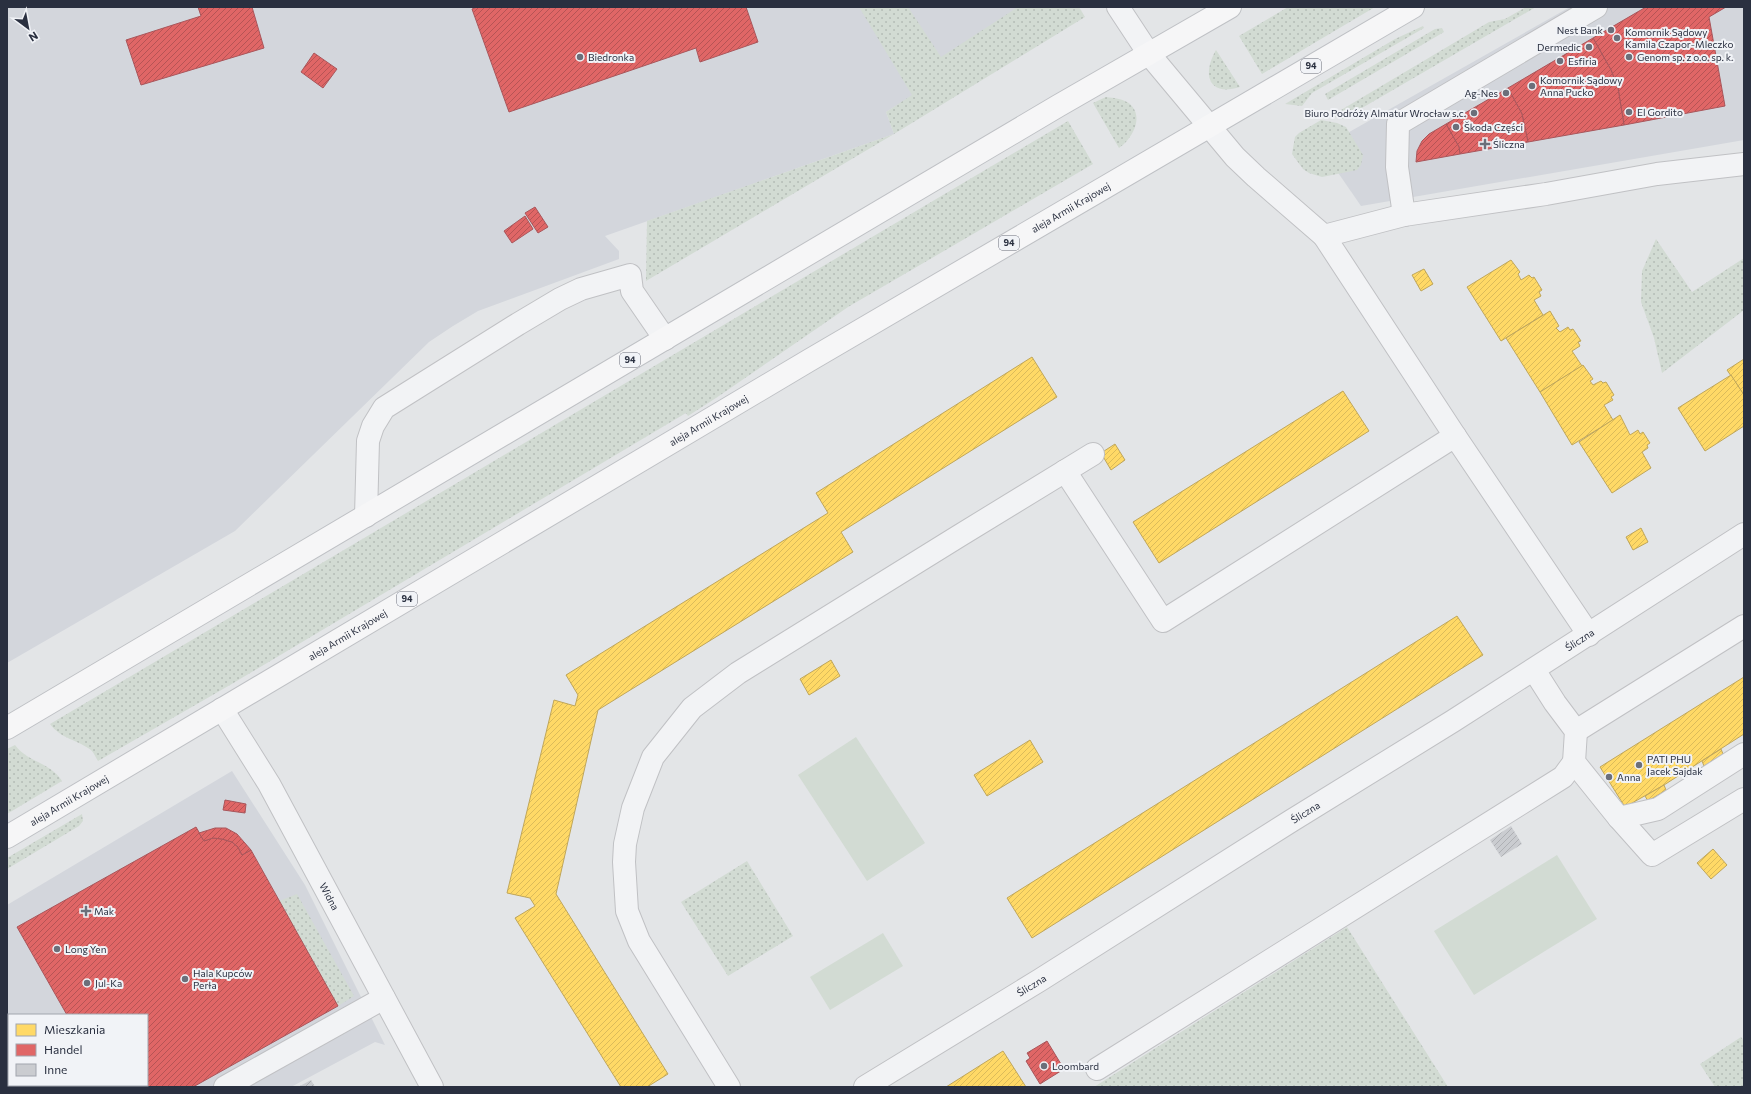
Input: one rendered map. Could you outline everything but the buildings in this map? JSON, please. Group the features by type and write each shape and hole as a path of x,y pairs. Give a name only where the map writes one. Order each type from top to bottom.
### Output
{"main road":[{"name":"94","path":"7,728 1230,7"},
{"name":"aleja Armii Krajowej","path":"7,837 822,353 1413,7"}],"street":[{"path":"1118,7 1149,54 1235,157 1324,236 1455,436 1589,635"},
{"path":"1404,215 1397,167 1398,124 1596,7"},
{"path":"1324,236 1404,215 1546,194 1657,174 1744,164"},
{"path":"366,516 368,441 373,426 384,408 560,299 581,290 630,275 632,291 665,339"},
{"path":"1065,471 1164,621 1455,436"},
{"path":"729,1087 639,941 627,911 624,862 625,844 633,808 653,757 692,708 738,673 1093,454"},
{"name":"Śliczna","path":"865,1087 1040,980 1534,670 1744,534"},
{"path":"1576,732 1744,626"},
{"path":"1097,1069 1191,1009 1294,947 1563,777 1574,762 1576,732 1534,670"},
{"name":"Widna","path":"222,709 269,784 432,1087"},
{"path":"1619,818 1658,809 1744,754"},
{"path":"1574,762 1619,818 1652,855 1744,799"},
{"path":"225,1087 384,998"}],"shaded area":[{"path":"7,7 1054,7 886,112 894,134 605,236 619,251 619,259 478,311 453,326 429,342 235,531 7,663"},
{"path":"859,7 908,7 941,57 1018,7 1079,7 1085,17 894,134 886,112 912,95"},
{"path":"1288,7 1375,7 1262,74 1239,36"},
{"path":"1526,7 1536,7 1343,119 1331,116 1489,22 1505,19"},
{"path":"1570,7 1744,7 1744,140 1361,206 1321,148"},
{"path":"1423,26 1424,28 1312,93 1302,106 1285,104 1395,39"},
{"path":"1442,28 1444,32 1328,100 1325,94 1435,29"},
{"path":"1216,50 1240,87 1221,89 1215,86 1211,81 1209,67"},
{"path":"1106,97 1128,102 1134,110 1136,116 1135,128 1132,134 1119,148 1093,103"},
{"path":"1321,120 1337,123 1346,127 1363,155 1361,165 1357,170 1322,177 1309,173 1303,169 1292,154 1295,137"},
{"path":"1068,121 1093,164 848,307 688,416 686,413 230,685 98,761 91,750 59,733 50,724"},
{"path":"894,134 646,281 647,221"},
{"path":"1656,239 1692,292 1744,258 1744,310 1662,373 1654,338 1641,302 1642,271"},
{"path":"856,737 925,843 867,881 798,775"},
{"path":"15,745 20,751 51,770 62,781 7,814 7,749"},
{"name":"Hala Kupców Perła","path":"232,771 305,885 385,1045 375,1042 291,1087 7,1087 7,905"},
{"path":"82,814 83,821 79,826 7,869 7,858"},
{"path":"1557,855 1597,919 1474,995 1434,931"},
{"path":"747,861 793,936 728,976 681,902"},
{"path":"297,894 354,996 338,1006 279,901"},
{"path":"1347,927 1448,1087 1094,1087"},
{"path":"883,933 903,966 830,1010 810,977"},
{"path":"1741,1037 1744,1041 1744,1087 1715,1087 1700,1064"}],"place":[{"name":"Nest Bank","path":"1611,30"},
{"name":"Komornik Sądowy Kamila Czapor-Mleczko","path":"1617,38"},
{"name":"Dermedic","path":"1589,47"},
{"name":"Biedronka","path":"580,57"},
{"name":"Genom sp. z o.o. sp. k.","path":"1629,57"},
{"name":"Esfiria","path":"1560,61"},
{"name":"Komornik Sądowy Anna Pucko","path":"1532,86"},
{"name":"Ag-Nes","path":"1506,93"},
{"name":"El Gordito","path":"1629,112"},
{"name":"Biuro Podróży Almatur Wrocław s.c.","path":"1474,113"},
{"name":"Škoda Części","path":"1456,127"},
{"name":"Śliczna","path":"1485,144"},
{"name":"PATI PHU Jacek Sajdak","path":"1639,765"},
{"name":"Anna","path":"1609,777"},
{"name":"Mak","path":"86,911"},
{"name":"Long Yen","path":"57,949"},
{"name":"Hala Kupców Perła","path":"185,979"},
{"name":"Jul-Ka","path":"87,983"},
{"name":"Loombard","path":"1044,1066"}]}
